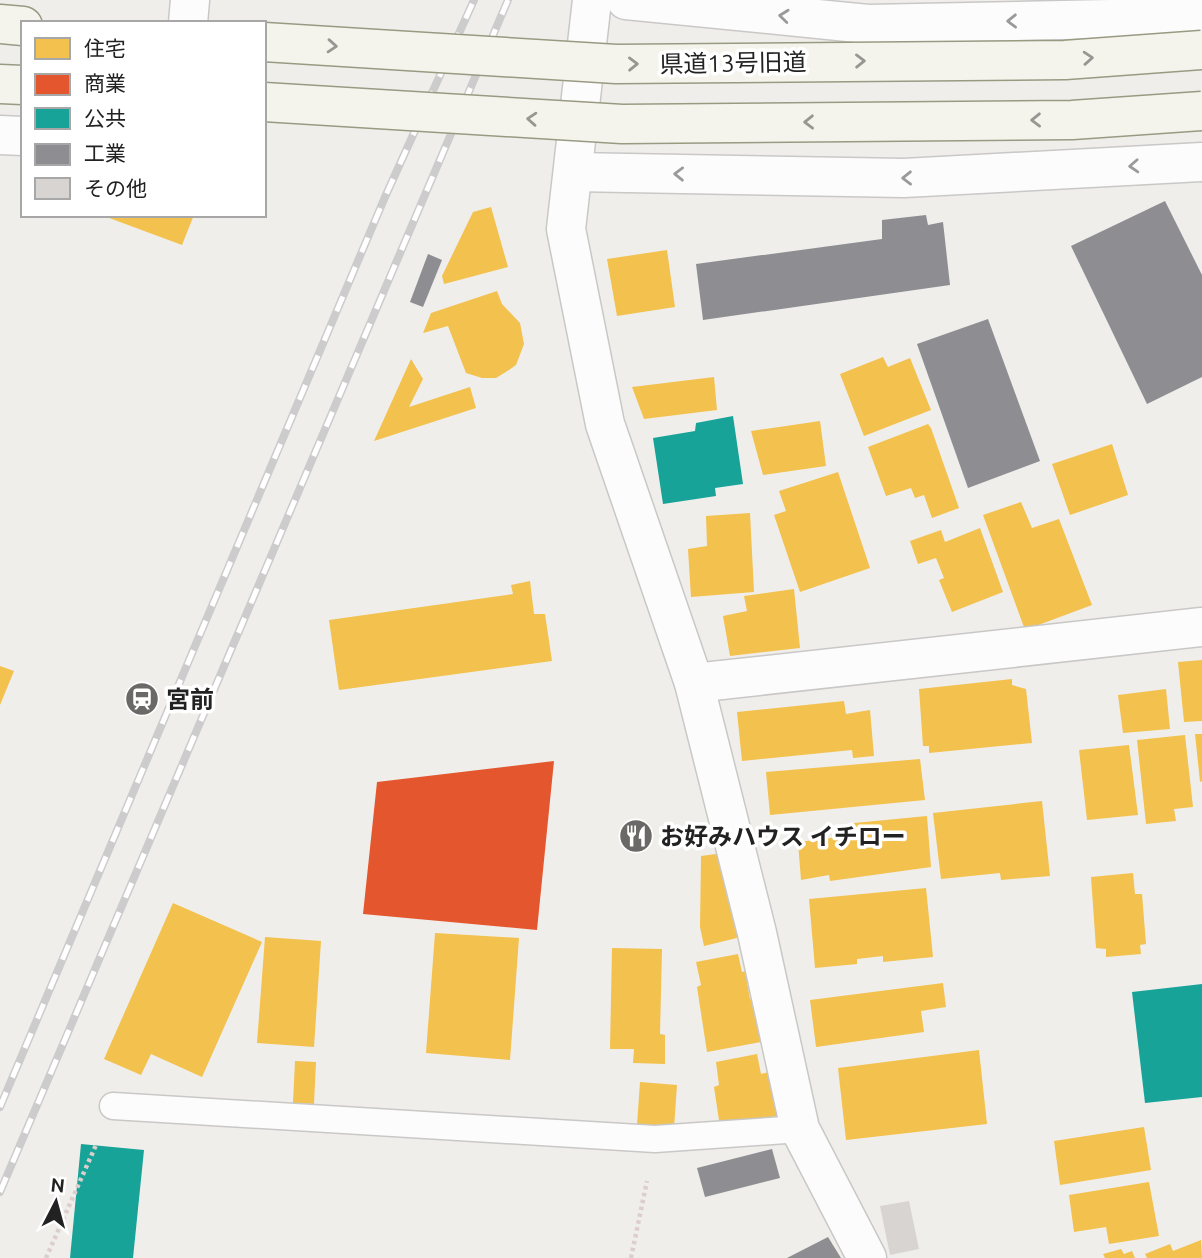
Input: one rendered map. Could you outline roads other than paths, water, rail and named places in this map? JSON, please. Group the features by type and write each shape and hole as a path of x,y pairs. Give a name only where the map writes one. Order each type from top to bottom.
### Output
{"street":[{"path":"188,21 190,0"},
{"path":"592,0 566,229 605,424 694,683 757,933 800,1129 867,1258"},
{"path":"626,0 868,24 1158,18 1202,13"},
{"path":"0,24 21,26"},
{"name":"県道13号旧道","path":"266,42 616,64 1065,60 1202,50"},
{"path":"0,83 21,85"},
{"path":"266,102 622,124 1072,120 1202,111"},
{"path":"0,135 21,136"},
{"path":"573,172 904,178 1202,162"},
{"path":"694,683 1202,627"}],"lane":[{"path":"113,1106 655,1139 800,1129"}],"railway":[{"path":"0,1107 385,197 474,0"},
{"path":"0,1192 508,0"}],"place":[{"name":"宮前","path":"142,699"},
{"name":"お好みハウス イチロー","path":"636,836"}]}
